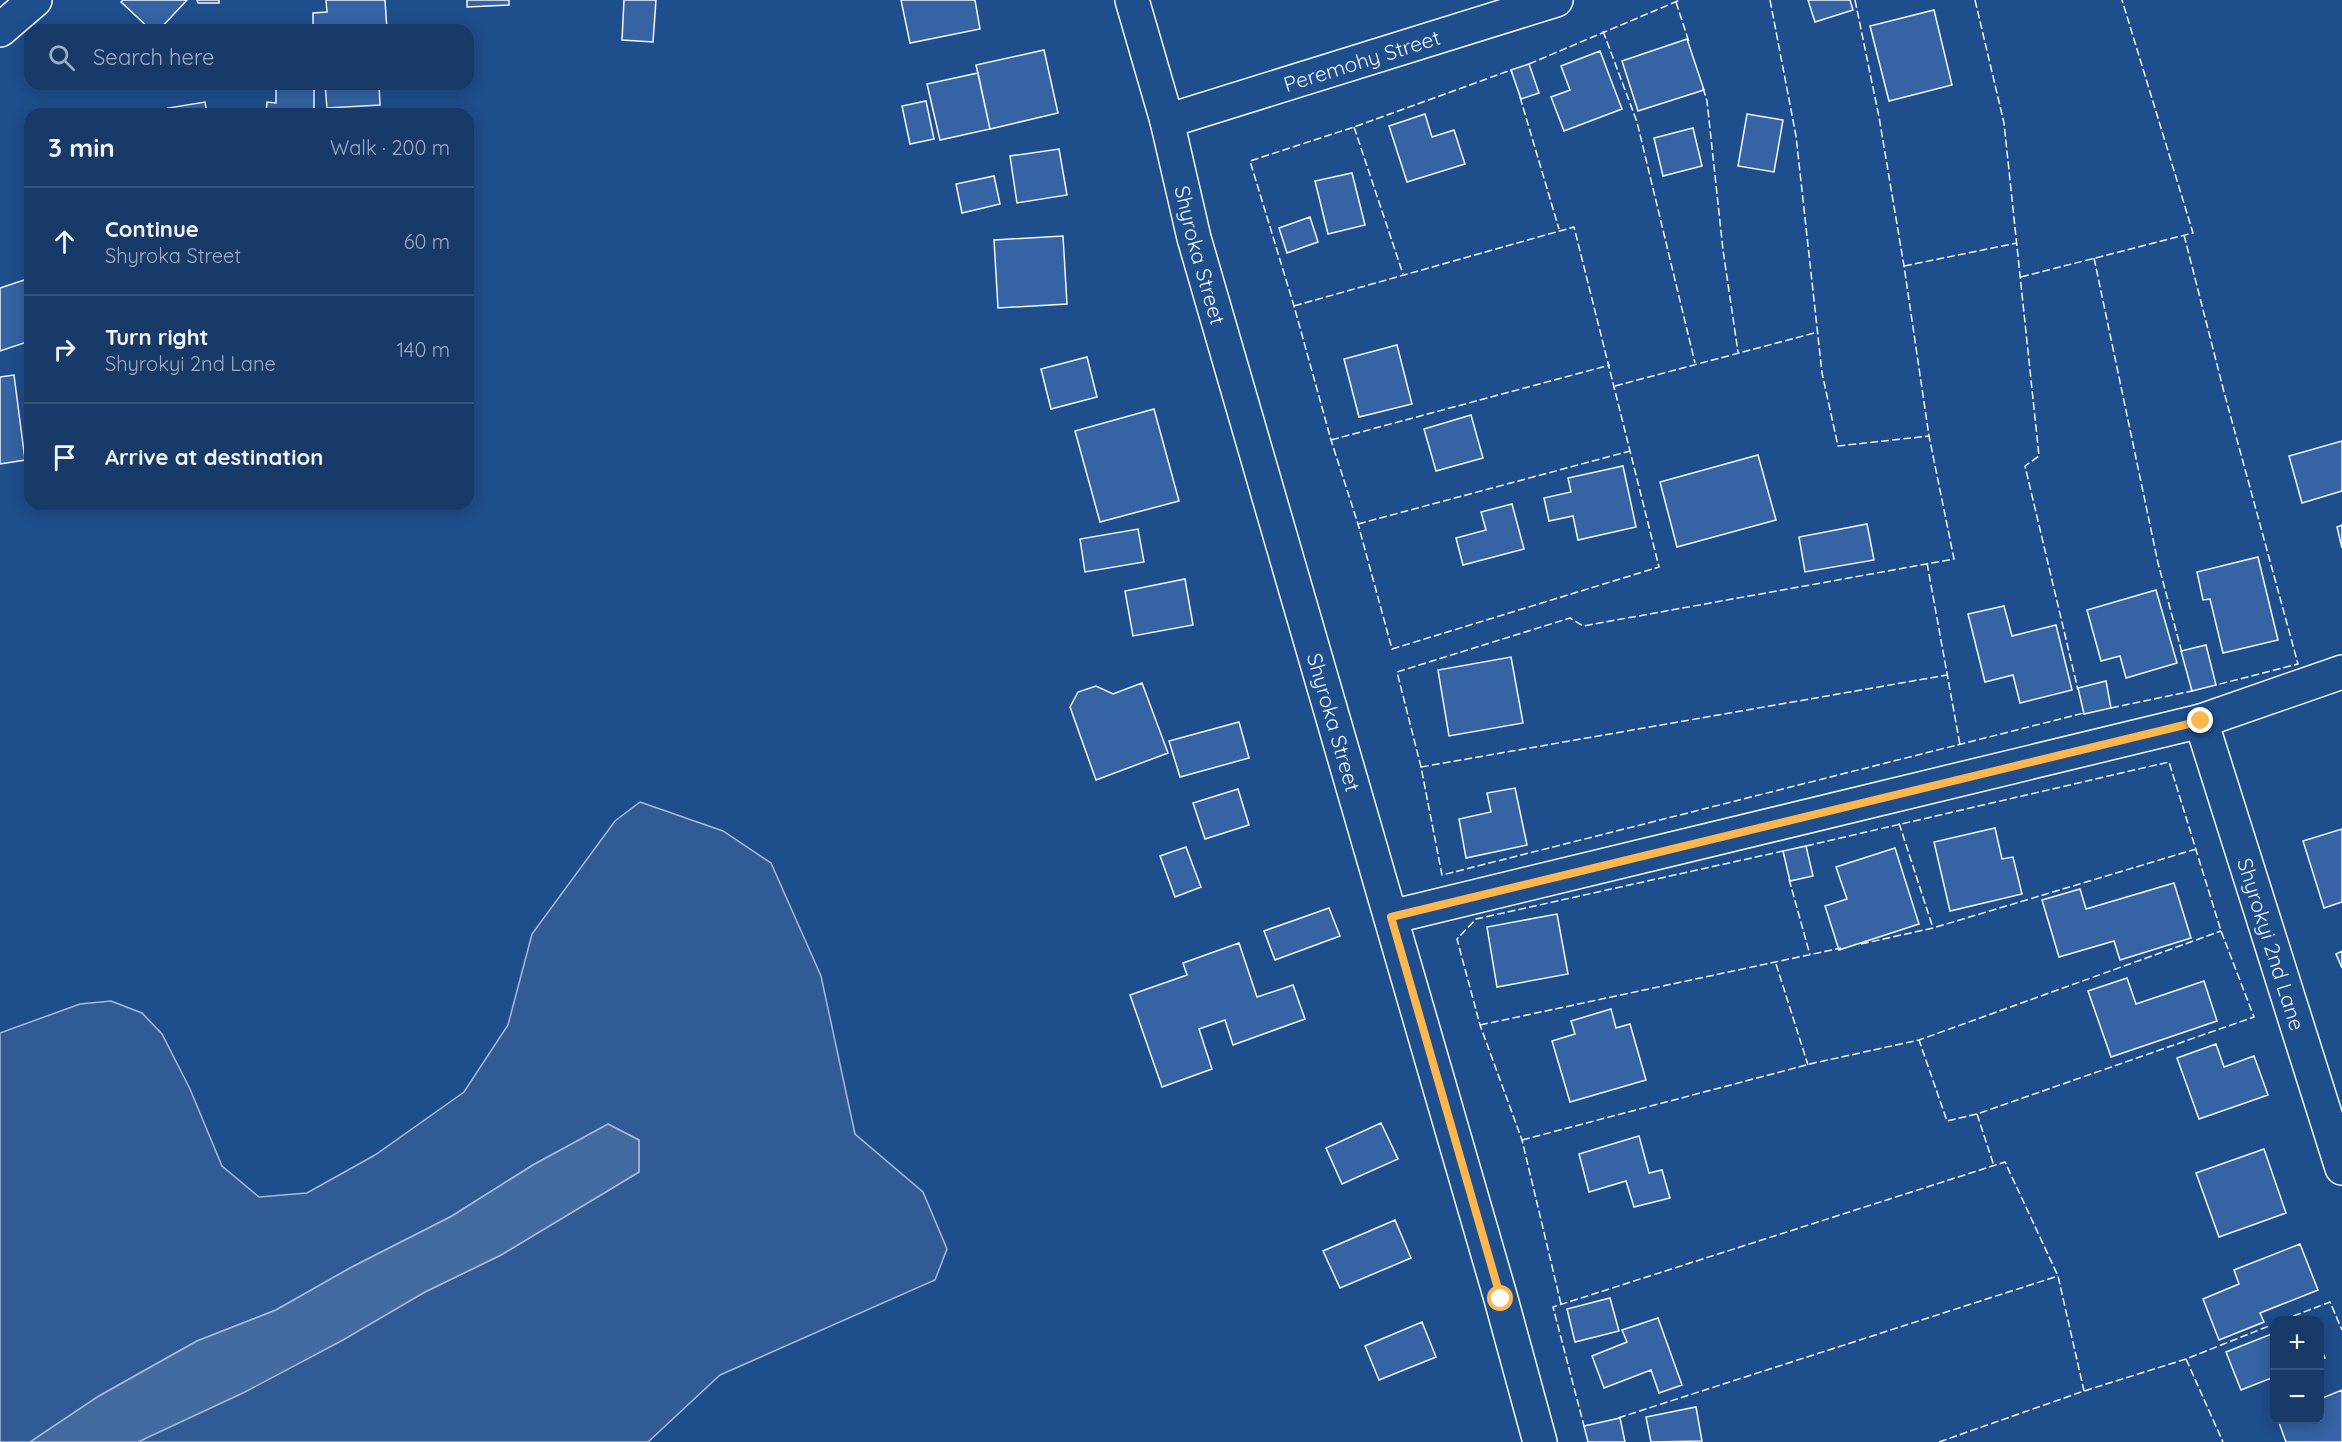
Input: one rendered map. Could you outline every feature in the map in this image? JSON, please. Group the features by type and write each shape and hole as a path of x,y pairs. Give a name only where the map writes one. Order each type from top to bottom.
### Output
{"street":[{"path":"0,30 35,0"},
{"name":"Shyroka Street","path":"1132,0 1167,121 1194,238 1501,1299 1540,1442"},
{"name":"Peremohy Street","path":"1167,121 1556,0"},
{"path":"1391,917 2201,721 2342,672"},
{"name":"Shyrokyi 2nd Lane","path":"2201,721 2342,1168"}],"shaded area":[{"path":"640,802 723,831 771,863 821,976 855,1134 923,1192 947,1249 935,1280 720,1375 648,1442 138,1442 425,1292 501,1255 639,1172 639,1140 608,1124 533,1165 452,1216 350,1268 276,1310 197,1341 99,1396 30,1442 0,1442 0,1033 80,1004 111,1001 142,1013 162,1034 190,1089 222,1166 259,1197 307,1193 375,1155 464,1092 508,1025 532,934 615,821"},
{"path":"608,1124 639,1140 639,1172 501,1255 425,1292 343,1340 245,1392 138,1442 30,1442 99,1396 197,1341 276,1310 350,1268 452,1216 533,1165"}],"building":[{"path":"123,0 187,0 165,24 145,24 121,2"},
{"path":"197,0 219,0 219,3 198,3"},
{"path":"326,0 385,0 387,24 313,24 313,13 327,12"},
{"path":"467,0 509,0 509,5 467,7"},
{"path":"624,0 656,0 653,42 622,40"},
{"path":"901,0 975,0 980,29 910,43"},
{"path":"1808,0 1850,0 1853,10 1815,22"},
{"path":"1934,10 1952,85 1889,101 1870,26"},
{"path":"1687,39 1704,90 1638,111 1622,61"},
{"path":"1044,50 1058,113 990,129 976,65"},
{"path":"1600,51 1622,109 1564,131 1551,97 1570,90 1561,66"},
{"path":"1529,64 1539,93 1521,99 1511,70"},
{"path":"978,73 990,129 940,140 927,84"},
{"path":"276,90 314,90 314,108 266,108 267,102 276,103"},
{"path":"326,90 379,90 380,105 327,108"},
{"path":"926,101 934,139 910,144 902,106"},
{"path":"205,102 206,108 168,108"},
{"path":"1425,114 1432,137 1454,130 1465,164 1407,182 1389,126"},
{"path":"1747,114 1783,120 1774,172 1738,166"},
{"path":"1693,128 1702,166 1663,176 1654,138"},
{"path":"1059,149 1067,195 1017,203 1010,156"},
{"path":"1352,173 1365,225 1328,234 1315,181"},
{"path":"994,176 1000,204 962,213 956,184"},
{"path":"1310,217 1318,242 1287,253 1279,228"},
{"path":"1063,236 1067,304 998,308 994,240"},
{"path":"24,280 24,343 0,351 0,288"},
{"path":"1397,345 1412,404 1359,417 1344,359"},
{"path":"1087,357 1097,397 1051,409 1041,369"},
{"path":"14,375 24,460 0,464 0,377"},
{"path":"1154,409 1179,501 1100,522 1075,431"},
{"path":"1471,415 1483,458 1436,471 1424,429"},
{"path":"2342,441 2342,491 2302,503 2289,456"},
{"path":"1758,455 1776,520 1677,547 1660,482"},
{"path":"1623,466 1636,527 1578,540 1573,516 1549,521 1544,498 1571,492 1568,478"},
{"path":"1512,504 1524,549 1463,565 1456,538 1486,530 1481,512"},
{"path":"1867,524 1874,560 1805,572 1799,537"},
{"path":"2342,525 2342,548 2337,527"},
{"path":"1138,529 1144,562 1085,572 1080,539"},
{"path":"2258,557 2278,640 2223,653 2210,599 2203,600 2197,572"},
{"path":"1185,579 1193,625 1133,636 1125,591"},
{"path":"2156,590 2177,663 2126,678 2120,656 2101,661 2087,610"},
{"path":"2004,606 2012,636 2056,625 2072,690 2020,703 2013,675 1985,682 1968,614"},
{"path":"2206,645 2216,685 2192,691 2181,651"},
{"path":"1511,657 1523,723 1449,736 1438,670"},
{"path":"2106,681 2111,708 2084,714 2078,688"},
{"path":"1142,683 1168,753 1096,780 1070,707 1078,692 1096,686 1113,694"},
{"path":"1239,722 1249,758 1180,777 1169,741"},
{"path":"1515,788 1527,845 1466,858 1459,819 1491,812 1487,793"},
{"path":"1238,789 1249,825 1205,839 1193,803"},
{"path":"1995,828 2002,859 2013,857 2022,894 1950,911 1934,842"},
{"path":"2342,829 2342,902 2324,908 2303,841"},
{"path":"1806,846 1813,876 1790,881 1783,851"},
{"path":"1186,847 1201,887 1175,897 1160,856"},
{"path":"1895,848 1919,924 1839,950 1825,906 1847,899 1836,867"},
{"path":"2174,883 2191,938 2120,960 2114,941 2059,957 2042,900 2080,889 2086,909"},
{"path":"1329,908 1340,936 1275,960 1264,931"},
{"path":"1557,914 1568,974 1497,987 1487,927"},
{"path":"1239,943 1257,997 1293,985 1305,1019 1233,1045 1225,1020 1199,1029 1212,1069 1162,1087 1130,995 1187,975 1183,963"},
{"path":"2342,951 2342,968 2336,954"},
{"path":"2127,978 2136,1004 2204,981 2217,1021 2111,1057 2088,991"},
{"path":"1611,1009 1616,1028 1630,1024 1646,1080 1570,1102 1552,1041 1575,1034 1571,1021"},
{"path":"2216,1044 2224,1067 2254,1056 2268,1095 2199,1119 2177,1058"},
{"path":"1381,1123 1398,1159 1342,1184 1326,1148"},
{"path":"1639,1136 1649,1173 1662,1170 1670,1198 1634,1207 1626,1181 1589,1192 1579,1154"},
{"path":"2264,1149 2286,1213 2219,1237 2196,1173"},
{"path":"1395,1220 1411,1258 1340,1288 1323,1251"},
{"path":"2300,1244 2318,1290 2260,1313 2264,1322 2219,1340 2203,1299 2239,1284 2234,1270"},
{"path":"1610,1298 1619,1331 1575,1342 1567,1309"},
{"path":"1658,1318 1682,1385 1659,1393 1651,1370 1604,1388 1592,1356 1627,1342 1622,1330"},
{"path":"1422,1322 1436,1357 1379,1380 1365,1346"},
{"path":"2270,1335 2270,1379 2241,1390 2226,1352"},
{"path":"2342,1390 2342,1442 2286,1442 2279,1424 2324,1424 2324,1397"},
{"path":"1696,1407 1702,1441 1651,1442 1646,1417"},
{"path":"1620,1418 1625,1442 1588,1442 1584,1426"}],"fence":[{"path":"1529,64 1680,0"},
{"path":"1770,0 1796,136 1822,373 1838,446 1929,436"},
{"path":"1855,0 1879,117 1929,436 1954,559 1583,626 1570,618 1397,672 1421,767 1442,875 2084,713"},
{"path":"1975,0 2004,123 2039,456 2025,466 2078,690"},
{"path":"2021,277 2193,233 2122,0"},
{"path":"1676,2 1689,42"},
{"path":"1603,31 1637,122 1695,363"},
{"path":"1294,306 1574,227 1659,567 1392,649 1358,524 1331,440 1294,306 1250,161 1354,127 1511,70 1512,74"},
{"path":"1703,88 1707,101 1723,250 1738,352"},
{"path":"1520,97 1559,229"},
{"path":"1354,127 1403,274"},
{"path":"2184,235 2298,664 2216,685"},
{"path":"1904,266 2017,243"},
{"path":"2094,258 2158,563 2182,653"},
{"path":"1615,386 1818,332"},
{"path":"1331,440 1610,365"},
{"path":"1358,524 1630,451"},
{"path":"1927,563 1960,745"},
{"path":"1421,767 1947,675"},
{"path":"2111,708 2192,691 2191,688"},
{"path":"1806,846 2169,762 2221,931 2254,1017 1977,1114 1947,1121 1919,1040"},
{"path":"1899,823 1933,928"},
{"path":"1861,944 1933,928 2196,849"},
{"path":"1561,1304 1522,1140 1480,1025 1457,939 1476,919 1783,851 1784,856"},
{"path":"1789,879 1810,955"},
{"path":"1522,1140 1814,1063 1919,1040 2221,931"},
{"path":"1480,1025 1841,948"},
{"path":"1776,964 1808,1065"},
{"path":"1977,1114 1994,1166"},
{"path":"1586,1426 1584,1426 1553,1307 2005,1162 2058,1276 2084,1391"},
{"path":"1618,1418 2058,1276"},
{"path":"2293,1316 2330,1302 2342,1330"},
{"path":"1939,1442 2084,1391 2186,1359 2270,1326"},
{"path":"2186,1359 2223,1442"}],"route":[{"path":"1501,1299 1391,917 2201,721"}]}
